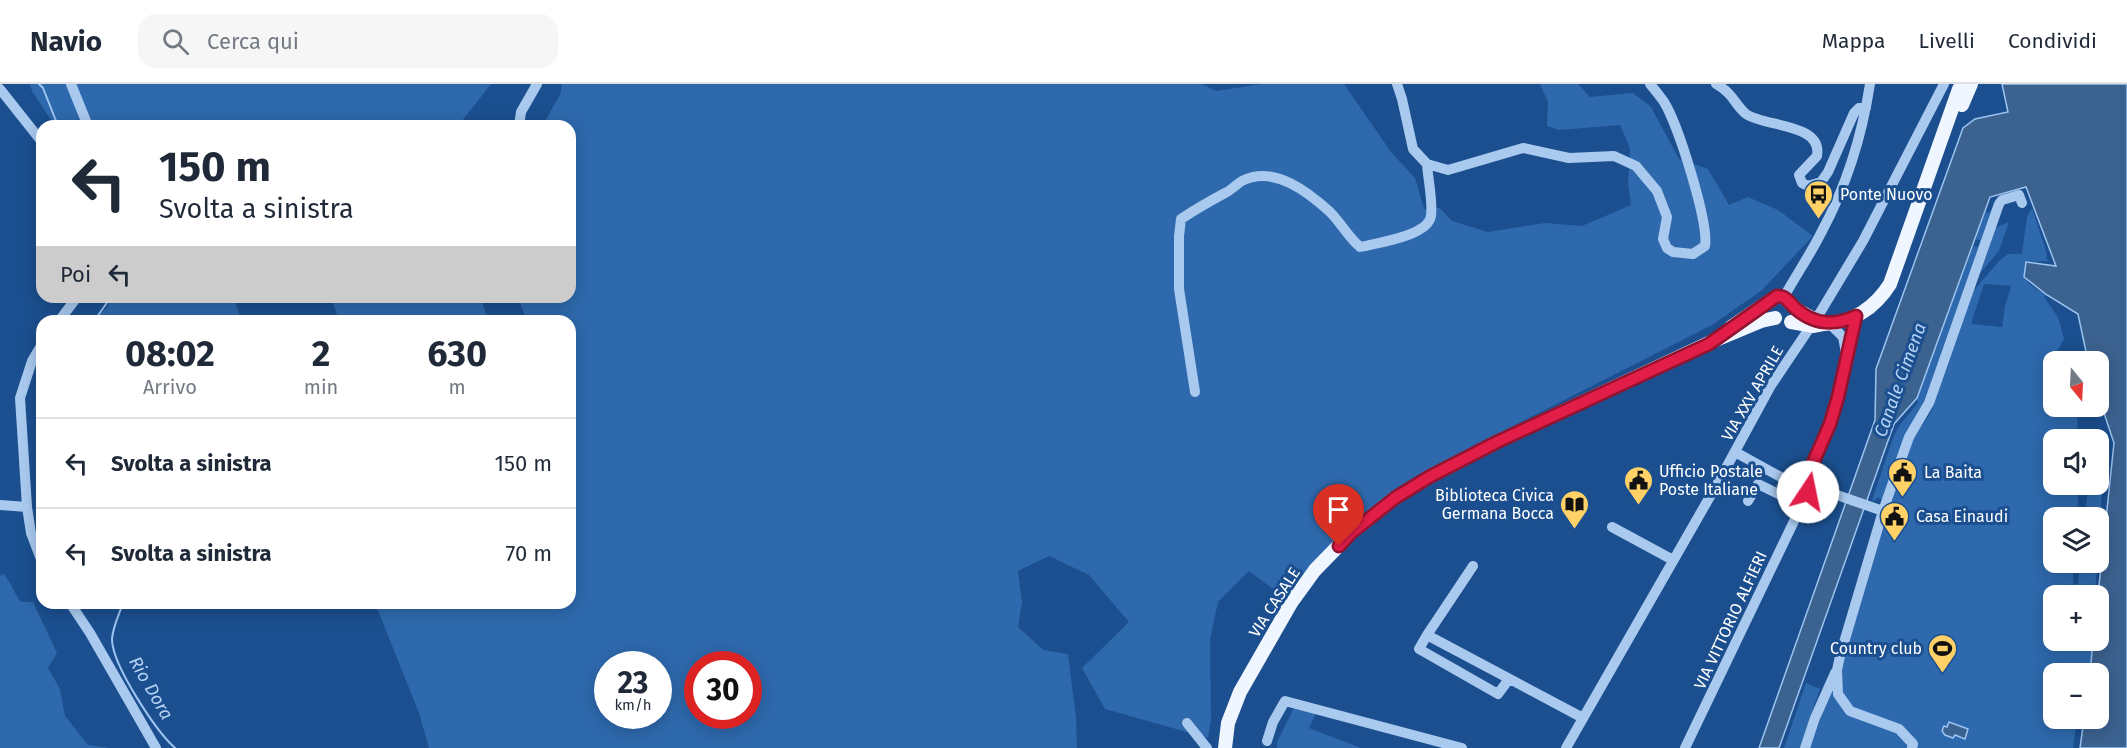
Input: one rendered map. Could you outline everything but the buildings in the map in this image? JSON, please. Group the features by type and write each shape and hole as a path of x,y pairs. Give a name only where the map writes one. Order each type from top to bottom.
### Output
{"main road":[{"path":"1898,262 1909,204 1955,86"},
{"path":"1713,341 1768,303 1769,314 1786,311 1827,324 1856,316 1871,306 1885,291 1917,228 1955,86"},
{"path":"1713,341 1786,311"},
{"name":"VIA CASALE","path":"1225,748 1228,723 1258,658 1291,603 1315,570 1351,533 1395,498 1429,477 1497,442 1713,341"}],"street":[{"path":"71,84 86,120"},
{"path":"520,120 521,112 537,84"},
{"path":"1397,84 1413,149 1427,164 1448,170 1523,148 1569,158 1614,156 1636,166 1657,191 1667,218 1663,239 1667,248 1673,252 1693,254 1706,246 1707,239 1700,206 1674,122 1665,103 1650,84"},
{"path":"1716,84 1728,90 1749,116 1801,132 1813,139 1817,147 1817,156 1799,175 1802,183 1808,186 1821,182 1828,172 1854,112 1859,108 1866,108"},
{"path":"1786,311 1836,203 1858,140 1870,84"},
{"name":"VIA XXV APRILE","path":"1568,747 1770,387 1821,311 1955,86"},
{"path":"0,88 36,134"},
{"path":"1195,392 1179,289 1181,219 1242,181 1257,176 1274,178 1301,188 1331,214 1350,240 1360,247 1420,231 1428,224 1431,215 1427,164"},
{"path":"1806,748 1815,718 1837,670 1883,512 1909,437 1929,403 1999,204 2002,200 2019,195 2022,203"},
{"name":"VIA VITTORIO ALFIERI","path":"1685,748 1808,492 1806,479 1830,424 1856,316"},
{"name":"VIA VITTORIO ALFIERI","path":"1827,324 1844,337 1846,359"},
{"path":"36,356 25,379 20,398 27,500 36,550"},
{"path":"1735,452 1788,481 1796,482 1806,479 1883,512"},
{"path":"1748,501 1758,484 1801,504"},
{"path":"0,505 27,500"},
{"path":"1612,527 1673,560"},
{"path":"1473,566 1419,649 1498,694 1509,679"},
{"path":"74,609 156,748"},
{"path":"1426,635 1583,718"},
{"path":"1459,672 1468,657"},
{"path":"1837,670 1838,693 1850,711 1899,729 1913,744 1912,748"},
{"path":"1267,741 1273,722 1285,701 1462,748"},
{"path":"1187,723 1207,748"}],"shaded area":[{"path":"30,84 491,84 463,120 51,120 32,91"},
{"path":"562,84 1202,84 1216,91 1262,84 1344,84 1391,152 1415,178 1424,209 1440,208 1452,221 1488,232 1545,223 1582,226 1631,205 1628,183 1630,148 1620,125 1559,130 1547,126 1548,102 1540,84 1578,84 1590,97 1633,93 1651,107 1679,159 1708,169 1729,205 1748,197 1778,210 1813,236 1761,291 1712,325 1474,446 1311,567 1285,598 1249,571 1218,602 1210,640 1211,720 1208,738 1105,709 1082,668 1129,622 1089,575 1049,556 1018,571 1022,602 1018,627 1043,650 1068,654 1076,717 1077,748 429,748 419,713 377,609 576,609 576,315 525,315 520,303 576,303 576,120 545,120 560,95"},
{"path":"1992,208 1932,387 1882,499 1877,498 1874,501 1872,500 1893,438 1899,426 1918,403 1917,398 1973,246 1978,247 1980,240 1975,239 1985,212 1989,213"},
{"path":"2032,208 2047,254 2046,258 2050,261 2027,262 2027,280 2047,295 2044,297 2058,317 2064,339 2058,351 2043,351 2043,417 2077,417 2078,429 2043,429 2043,495 2078,495 2077,507 2043,507 2043,573 2073,573 2073,585 2043,585 2043,651 2091,651 2091,663 2043,663 2043,729 2076,729 2073,748 1810,748 1911,444 1932,410 1968,297 2000,260 2008,254 2022,254 2027,217","holes":["1984,284 2011,286 2002,327 1971,324"]},
{"path":"2009,222 1999,251 1975,279 1993,229"},
{"path":"109,303 235,303 240,315 98,315 107,308"},
{"path":"333,303 482,303 487,315 337,315"},
{"path":"2087,495 2102,495 2101,507 2086,507"},
{"path":"2079,573 2096,573 2096,585 2073,585 2078,584"},
{"path":"4,574 21,602 33,602 57,653 48,668 60,689 65,716 88,745 110,748 0,748 0,576"},
{"path":"1806,683 1820,689 1800,748 1784,748"},
{"path":"1294,708 1317,711 1309,728 1361,748 1277,748 1277,742"}],"water":[{"name":"Canale Cimena","path":"2002,84 2127,84 2127,748 2080,748 2083,729 2109,729 2109,663 2091,663 2092,651 2109,651 2109,585 2099,585 2100,573 2109,573 2107,507 2114,443 2105,417 2109,417 2109,351 2086,351 2078,314 2047,295 2024,277 2026,262 2056,266 2026,187 1990,197 1917,398 1894,424 1779,748 1759,748 1875,420 1876,369 1963,128 1975,119 2008,112"},
{"path":"1949,722 1968,729 1965,739 1955,735 1953,738 1945,735 1942,731"}],"waterway":[{"name":"Rio Dora","path":"39,84 43,88 56,120"},
{"name":"Rio Dora","path":"98,315 107,303"},
{"name":"Rio Dora","path":"121,609 112,639 119,665 136,697 175,748"}],"place":[{"name":"Ponte Nuovo","path":"1819,220"},
{"name":"La Baita","path":"1903,498"},
{"name":"Ufficio Postale Poste Italiane","path":"1638,506"},
{"name":"Biblioteca Civica Germana Bocca","path":"1575,530"},
{"name":"Casa Einaudi","path":"1895,542"},
{"name":"Country club","path":"1943,674"}],"route":[{"path":"1339,546 1351,533 1395,498 1429,477 1497,442 1709,344 1777,296 1784,297 1797,310 1824,324 1856,316 1830,424 1806,479 1808,492"}]}
